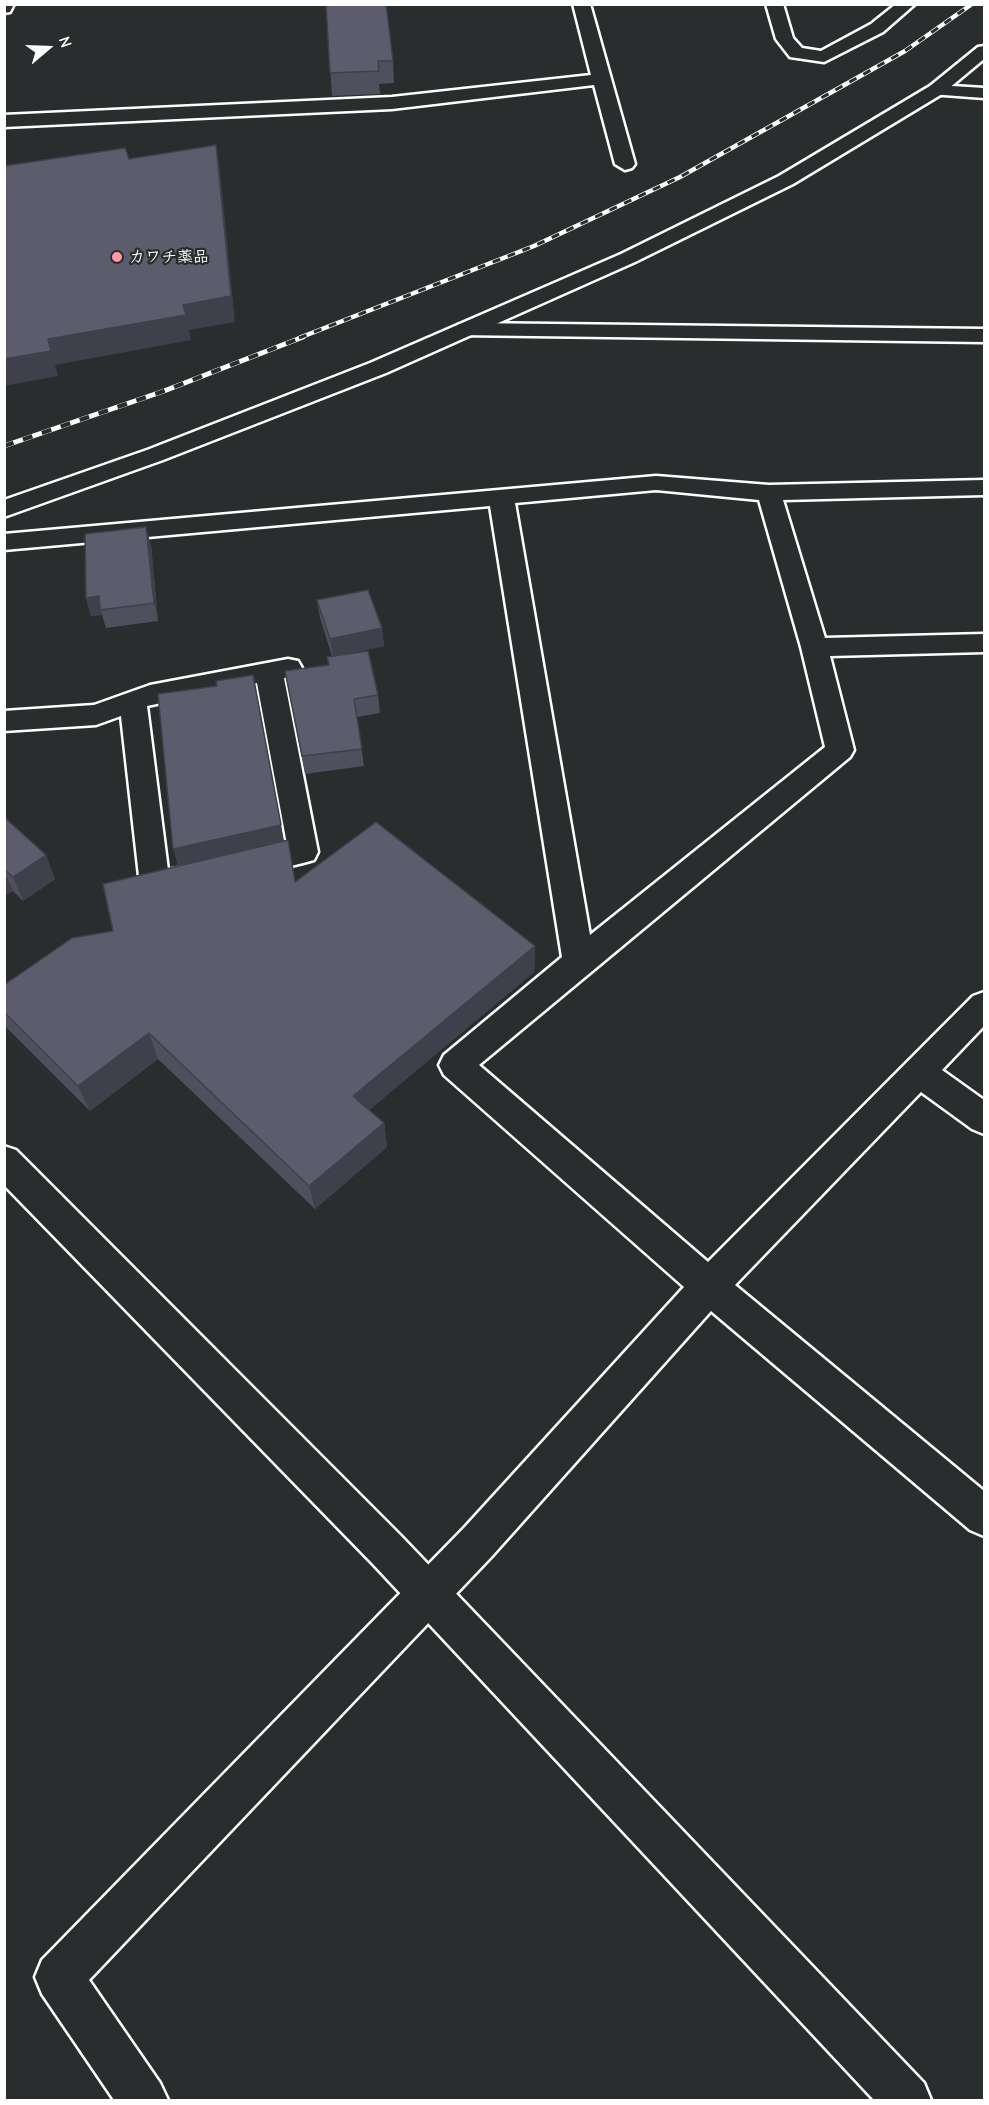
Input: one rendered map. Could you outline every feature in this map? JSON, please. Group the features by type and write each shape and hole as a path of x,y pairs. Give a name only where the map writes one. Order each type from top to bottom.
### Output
{"street":[{"path":"581,4 625,164"},
{"path":"774,4 785,39 796,53 824,57 877,28 907,4"},
{"path":"4,509 155,455 466,330 628,258 786,180 936,90 984,51"},
{"path":"4,121 392,103 601,79"},
{"path":"936,90 984,93"},
{"path":"466,330 984,336"},
{"path":"4,542 656,483 769,493 984,488"},
{"path":"769,493 814,647 840,750 456,1065 709,1286 984,1516"},
{"path":"501,496 579,962"},
{"path":"814,647 984,643"},
{"path":"4,721 96,715 133,701 150,695 278,670 303,852 155,885 133,701"},
{"path":"143,2100 59,1977 478,1542 709,1286 920,1073 984,1005"},
{"path":"920,1073 984,1119"},
{"path":"4,1161 428,1593 907,2100"}],"building":[{"path":"326,4 386,4 393,61 378,61 379,71 330,73"},
{"name":"カワチ薬品","path":"216,145 231,296 183,305 186,315 48,339 51,351 4,359 4,166 125,148 129,159"},
{"path":"146,527 154,603 100,610 99,596 86,598 85,534"},
{"path":"368,590 382,628 330,639 317,600"},
{"path":"368,651 378,695 354,699 362,749 302,756 285,671 329,665 327,657"},
{"path":"253,675 281,825 173,849 158,694 217,686 216,681"},
{"path":"4,817 46,855 13,877 4,869"},
{"path":"376,822 535,946 353,1096 384,1123 309,1186 149,1033 78,1086 4,1012 4,985 72,938 113,931 103,884 288,840 295,882"}],"railway":[{"path":"299,338 534,246 680,177 905,51 972,4"},
{"path":"4,446 164,391 303,337"}],"place":[{"name":"カワチ薬品","path":"117,257"}]}
